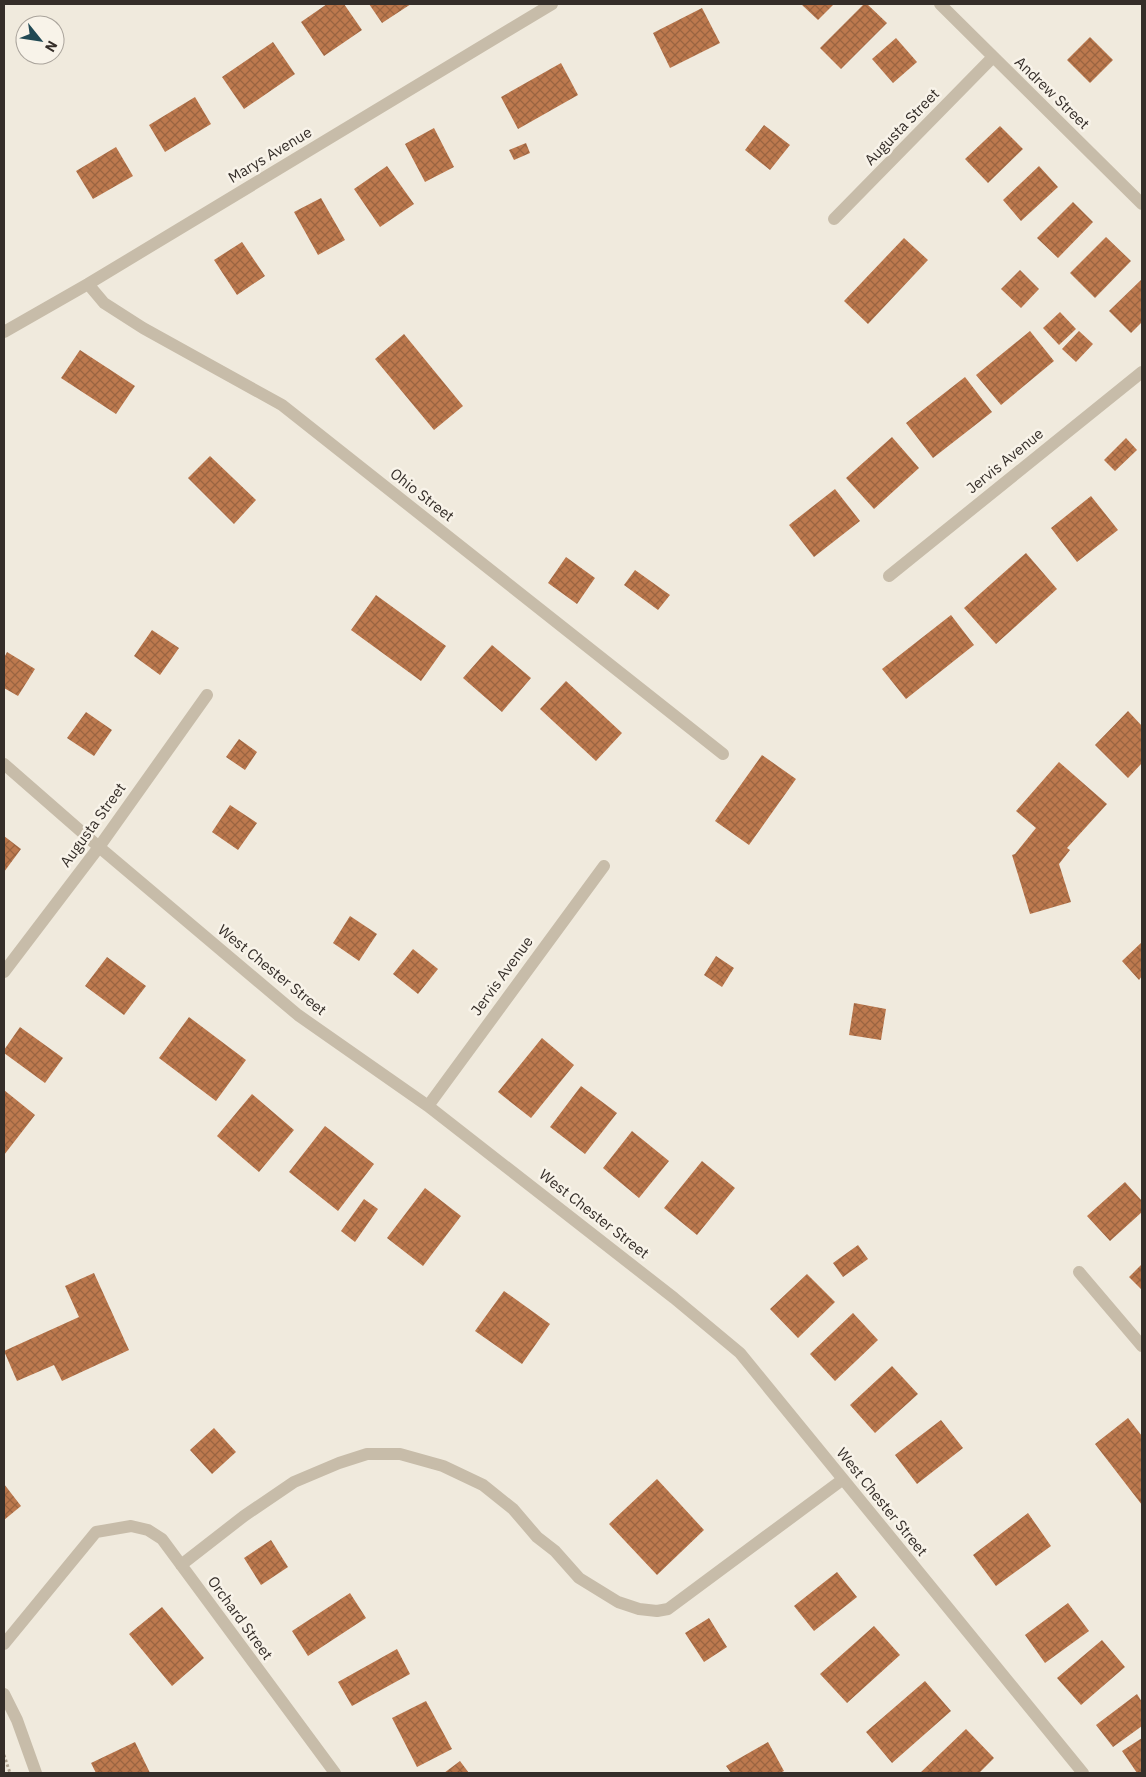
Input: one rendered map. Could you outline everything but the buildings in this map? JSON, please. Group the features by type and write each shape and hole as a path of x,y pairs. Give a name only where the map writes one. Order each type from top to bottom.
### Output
{"street":[{"name":"Marys Avenue","path":"4,332 88,284 552,4"},
{"name":"Andrew Street","path":"940,4 1142,204"},
{"name":"Augusta Street","path":"834,219 993,57"},
{"name":"Ohio Street","path":"88,284 104,303 143,328 282,406 723,754"},
{"name":"Jervis Avenue","path":"889,576 1142,372"},
{"name":"Augusta Street","path":"4,972 98,847 207,695"},
{"name":"West Chester Street","path":"4,764 98,847 298,1015 428,1106 679,1302 740,1353 1083,1773"},
{"name":"Jervis Avenue","path":"428,1106 604,866"},
{"path":"1079,1272 1142,1346"},
{"path":"180,1565 244,1516 294,1482 339,1463 367,1454 400,1454 443,1466 483,1485 513,1508 536,1537 555,1551 579,1578 618,1602 639,1609 657,1611 668,1609 842,1480"},
{"name":"Orchard Street","path":"4,1644 96,1532 131,1526 148,1530 162,1539 335,1773"},
{"path":"4,1694 17,1720 36,1773"}],"path":[{"path":"4,1755 10,1773"}]}
